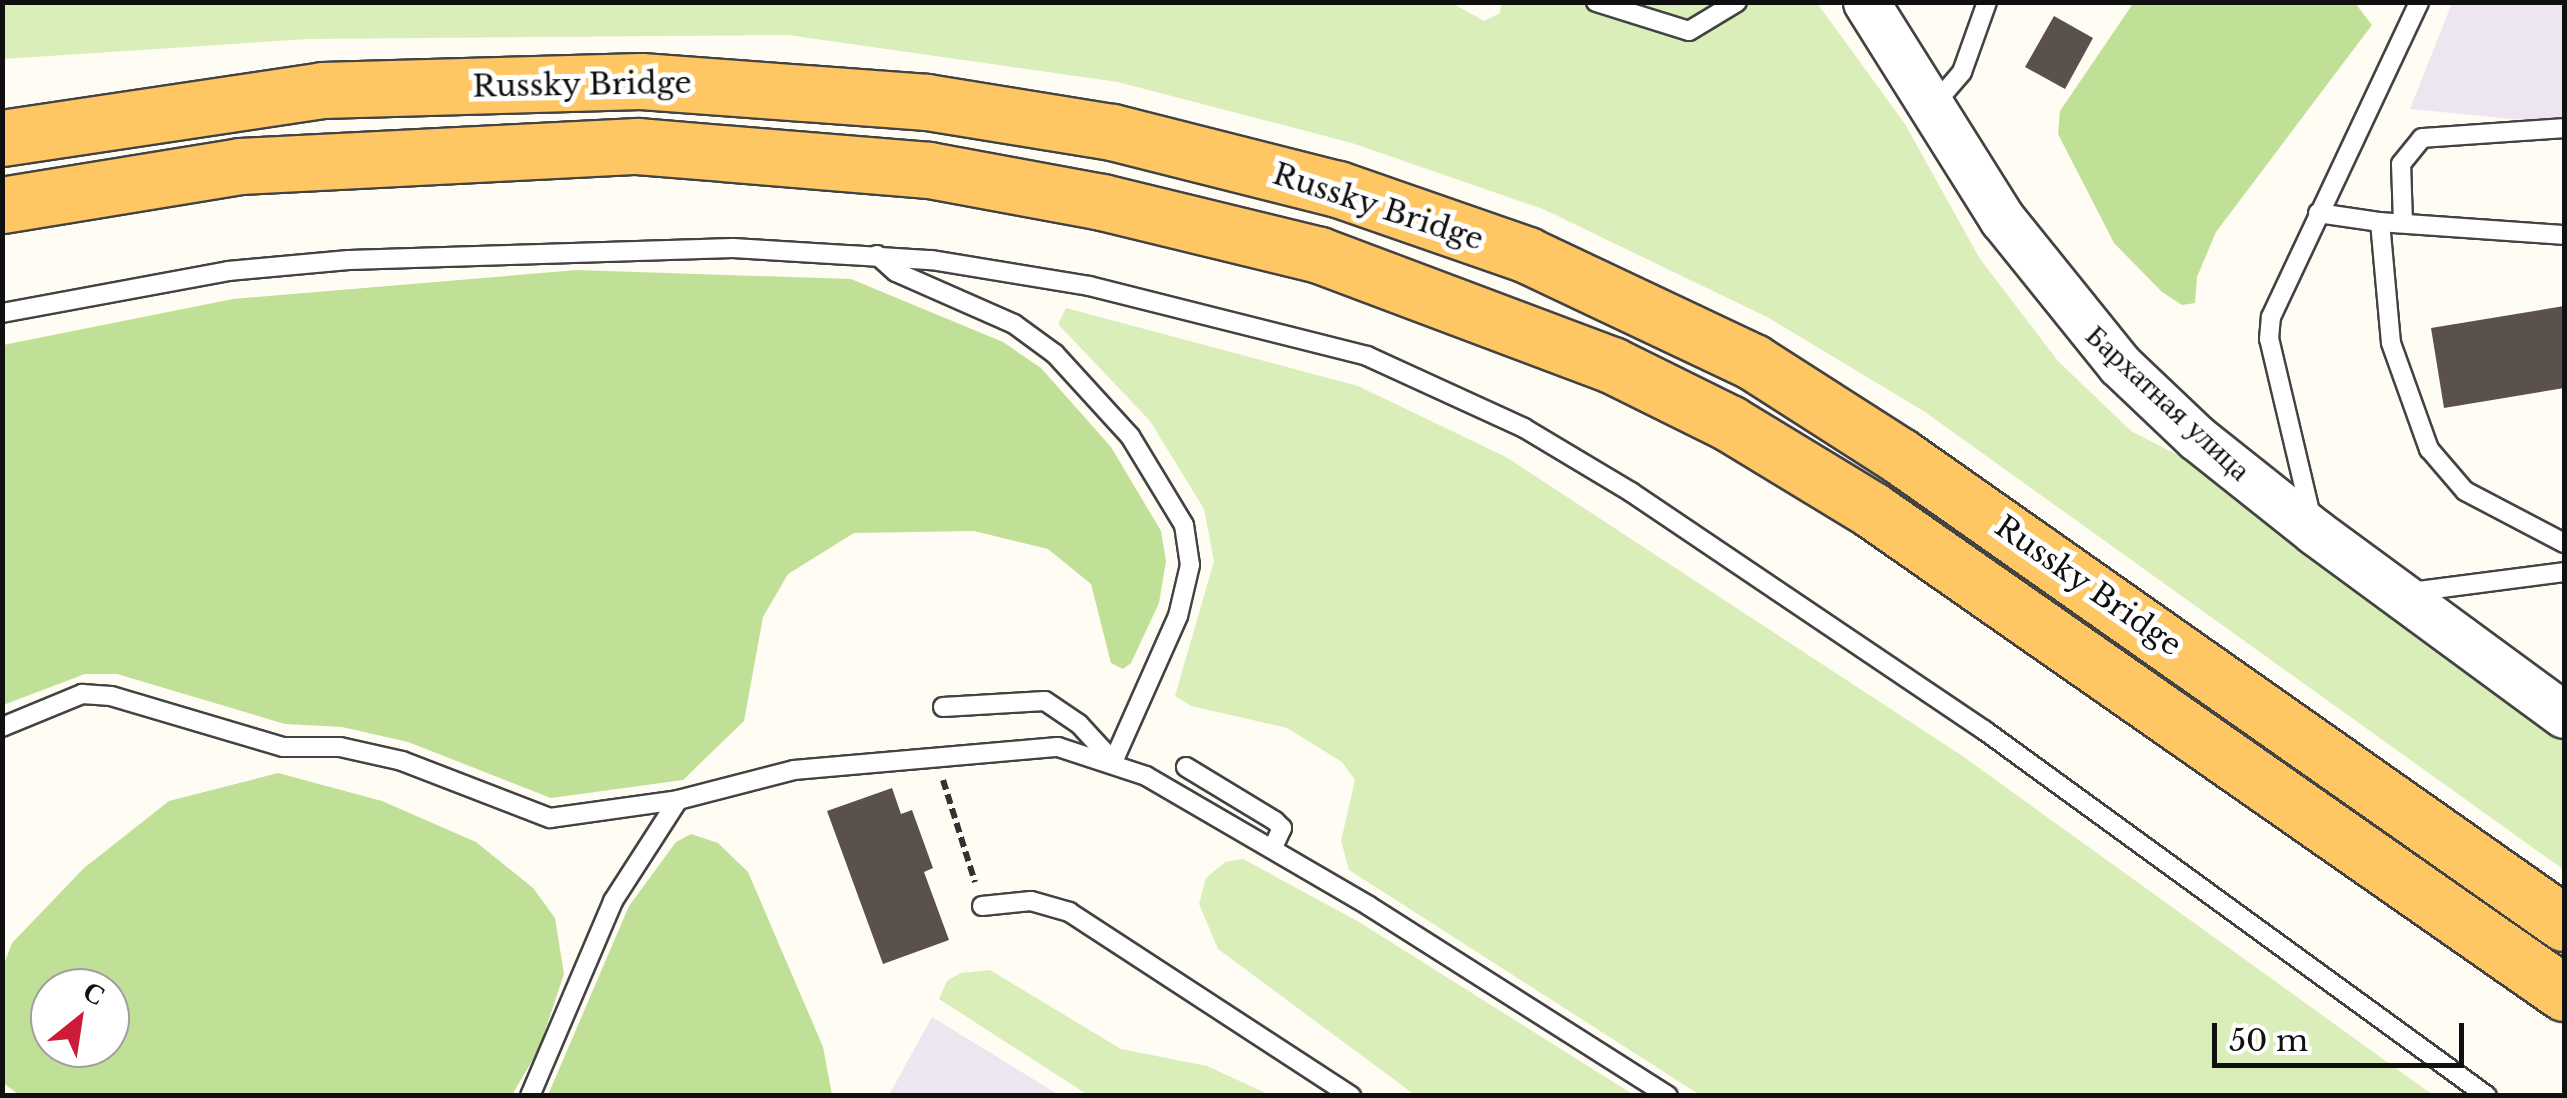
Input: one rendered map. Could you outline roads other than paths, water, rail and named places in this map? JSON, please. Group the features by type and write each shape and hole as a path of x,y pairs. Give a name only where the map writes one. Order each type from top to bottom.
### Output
{"main road":[{"name":"Russky Bridge","path":"2,138 322,90 641,80 793,87 945,105 1112,132 1338,189 1527,255 1753,362 1900,456 2564,923"},
{"name":"Russky Bridge","path":"2,205 240,166 637,146 929,170 1102,202 1319,254 1594,358 1729,422 1888,521 2564,994"}],"street":[{"name":"Бархатная улица","path":"1866,2 2003,220 2085,328 2197,438 2315,532 2564,714"}],"lane":[{"path":"1596,2 1689,30 1738,2"},
{"path":"1932,107 1962,72 1987,2"},
{"path":"2315,532 2269,339 2271,317 2419,2"},
{"path":"2403,223 2401,164 2422,138 2564,128"},
{"path":"2318,214 2564,235"},
{"path":"2380,222 2391,342 2429,449 2465,491 2564,542"},
{"path":"2,313 228,271 350,260 578,248 877,255 1089,286 1367,356 1524,428 1631,492 1984,730 2487,1096"},
{"path":"877,255 896,272 1014,324 1056,354 1130,436 1184,526 1190,565 1178,616 1113,762"},
{"path":"2399,594 2564,572"},
{"path":"2,727 82,694 110,696 283,746 340,748 402,761 550,818 678,800 794,770 935,755 1058,748 1113,762 1272,849 1668,1096"},
{"path":"942,707 1045,702 1079,724 1113,762"},
{"path":"1186,767 1276,821 1282,828 1272,849"},
{"path":"530,1096 613,901 678,800"},
{"path":"982,906 1032,902 1070,912 1351,1096"}]}
